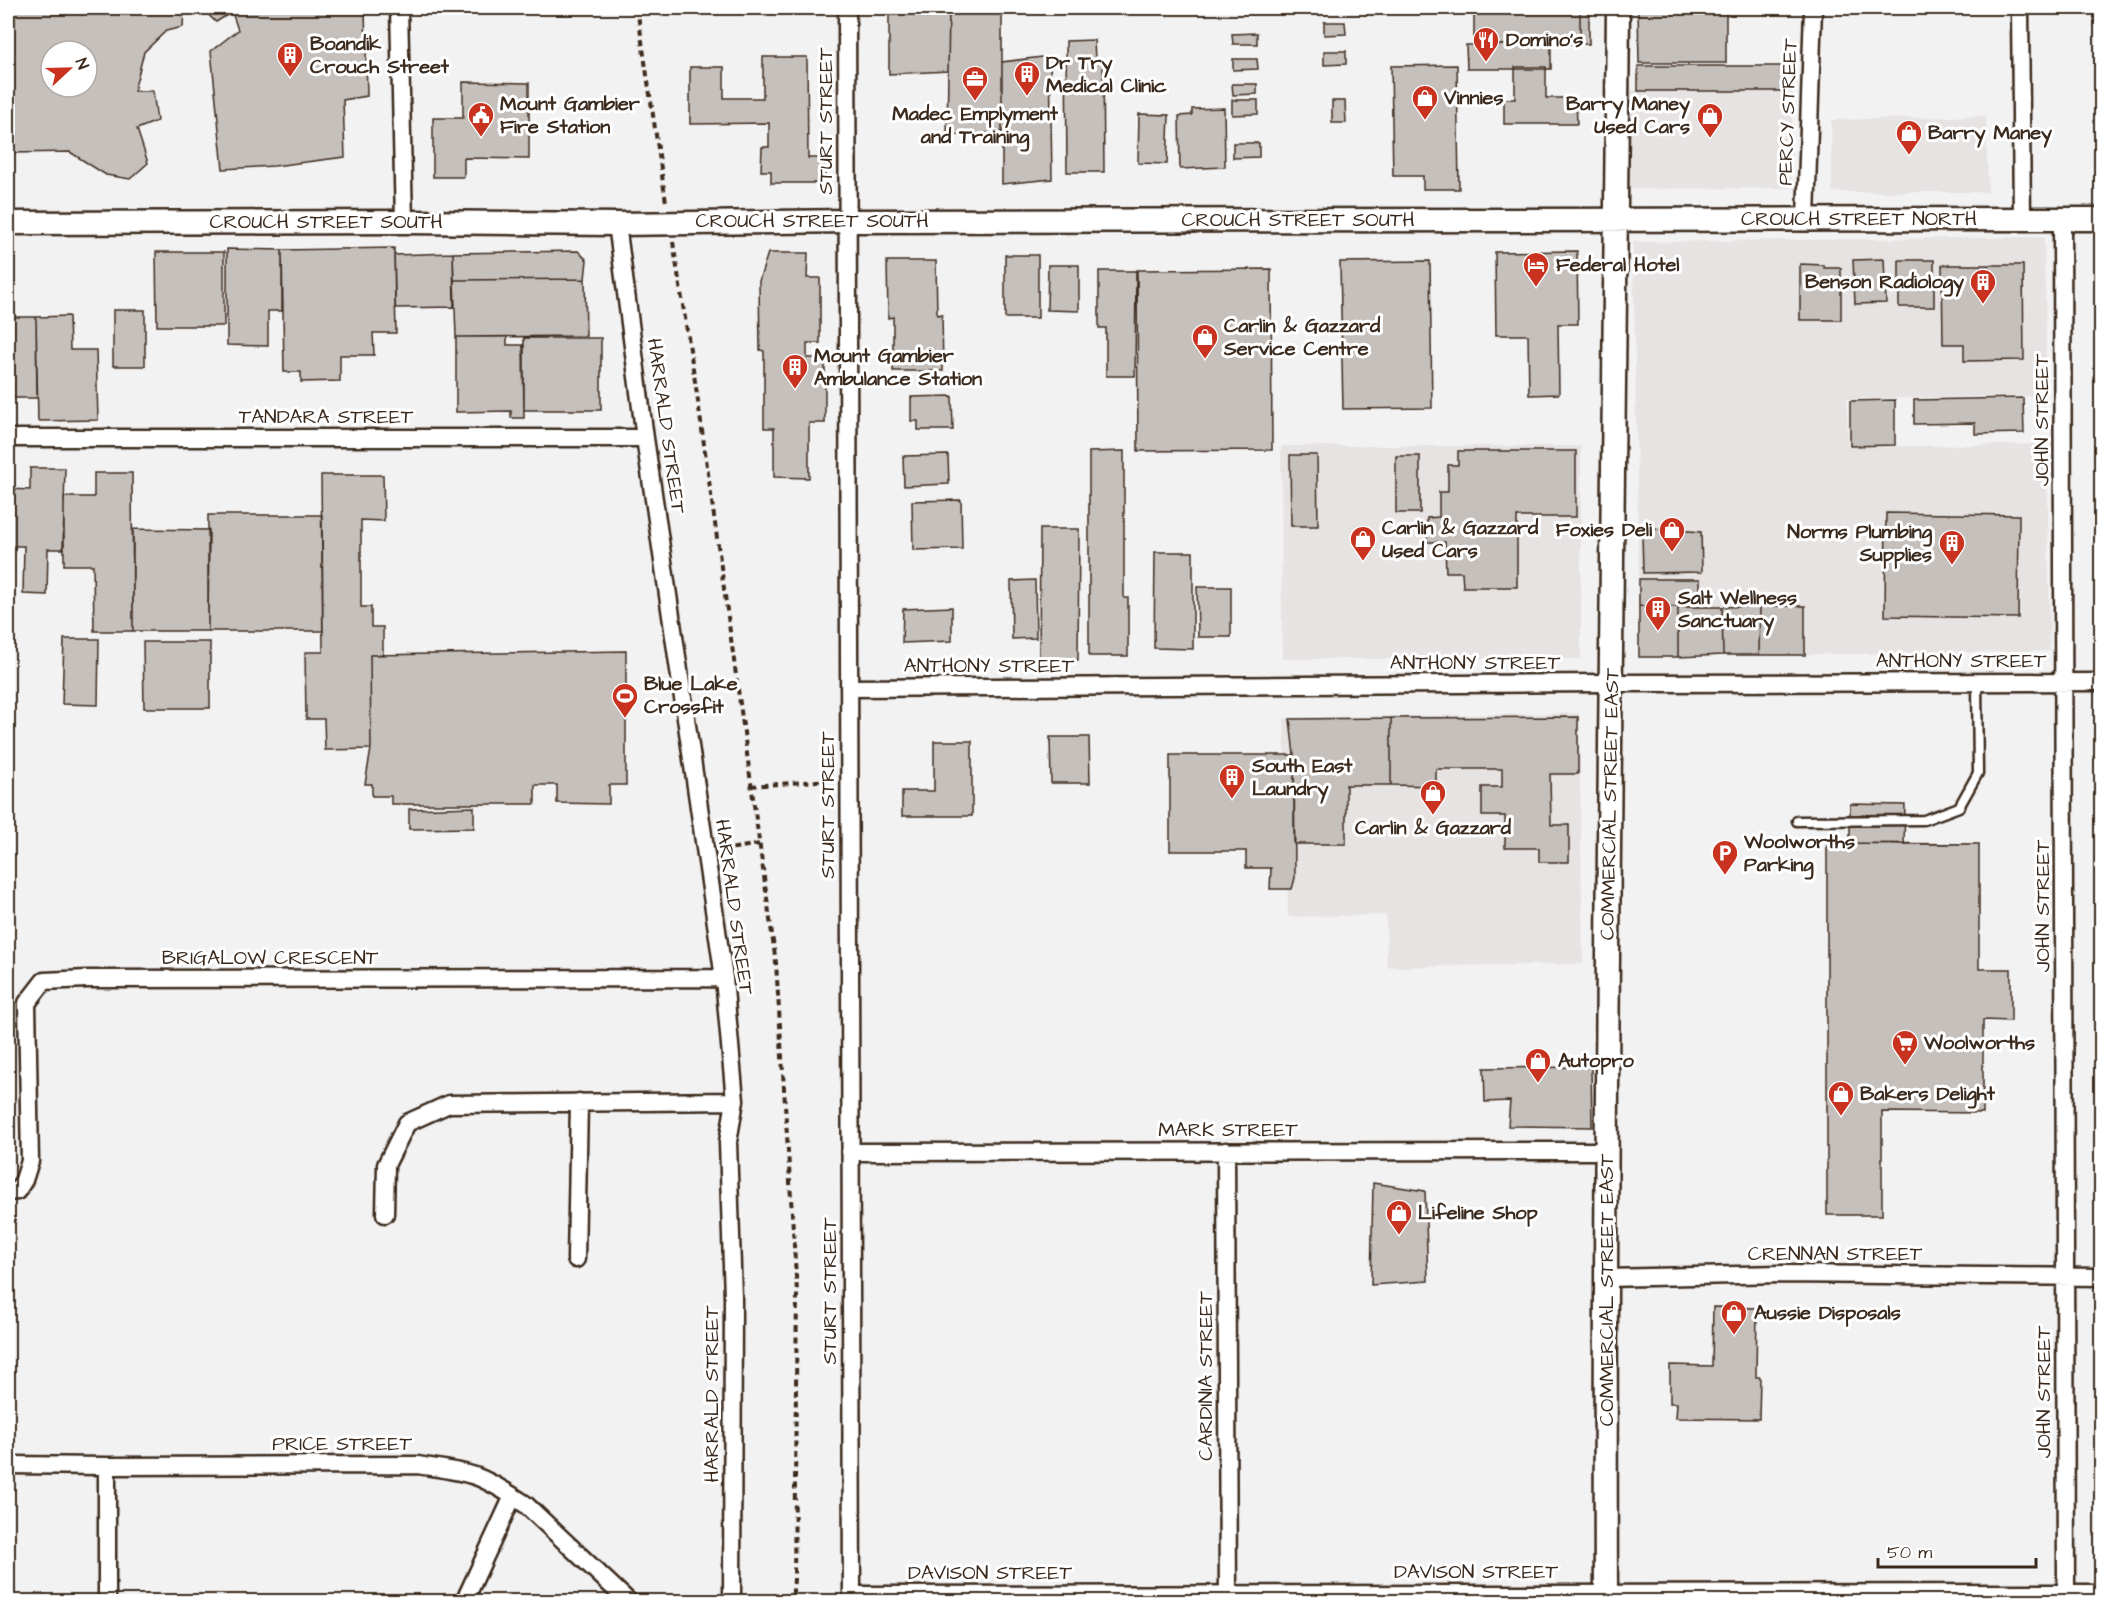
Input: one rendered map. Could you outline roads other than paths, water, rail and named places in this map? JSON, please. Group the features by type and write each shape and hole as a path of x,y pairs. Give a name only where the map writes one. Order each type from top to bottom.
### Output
{"street":[{"path":"399,8 404,222"},
{"name":"STURT STREET","path":"847,8 852,1598"},
{"name":"COMMERCIAL STREET EAST","path":"1606,1597 1607,862 1618,8"},
{"name":"PERCY STREET","path":"1806,218 1813,8"},
{"path":"2020,8 2022,220"},
{"name":"CROUCH STREET SOUTH","path":"8,223 617,224 848,221 1616,219"},
{"name":"CROUCH STREET NORTH","path":"1616,219 2102,219"},
{"name":"JOHN STREET","path":"2062,219 2066,1593"},
{"name":"HARRALD STREET","path":"617,224 645,438 724,978 735,1101 728,1142 733,1298 732,1602"},
{"name":"TANDARA STREET","path":"8,438 645,438"},
{"name":"ANTHONY STREET","path":"849,688 2102,682"},
{"name":"BRIGALOW CRESCENT","path":"8,1192 17,1191 24,1180 30,1161 27,1003 44,981 724,978"},
{"path":"386,1214 386,1165 406,1123 449,1104 735,1101"},
{"path":"576,1259 579,1102"},
{"name":"CARDINIA STREET","path":"1226,1151 1228,1598"},
{"name":"MARK STREET","path":"850,1152 1606,1151"},
{"name":"CRENNAN STREET","path":"1606,1278 1781,1274 2102,1277"},
{"name":"PRICE STREET","path":"8,1465 418,1464 475,1476 513,1496 537,1514 629,1602"},
{"path":"107,1466 107,1602"},
{"path":"464,1602 513,1496"},
{"name":"DAVISON STREET","path":"852,1598 1606,1597 2102,1593"}],"lane":[{"path":"1797,821 1924,820 1959,807 1978,773 1977,682"}],"place":[{"name":"Domino's","path":"1486,63"},
{"name":"Boandik Crouch Street","path":"290,78"},
{"name":"Dr Try Medical Clinic","path":"1027,97"},
{"name":"Madec Emplyment and Training","path":"975,102"},
{"name":"Vinnies","path":"1425,121"},
{"name":"Mount Gambier Fire Station","path":"481,138"},
{"name":"Barry Maney Used Cars","path":"1710,139"},
{"name":"Barry Maney","path":"1909,156"},
{"name":"Federal Hotel","path":"1536,288"},
{"name":"Benson Radiology","path":"1983,305"},
{"name":"Carlin & Gazzard Service Centre","path":"1205,360"},
{"name":"Mount Gambier Ambulance Station","path":"795,390"},
{"name":"Foxies Deli","path":"1672,553"},
{"name":"Carlin & Gazzard Used Cars","path":"1363,562"},
{"name":"Norms Plumbing Supplies","path":"1952,566"},
{"name":"Salt Wellness Sanctuary","path":"1658,632"},
{"name":"Blue Lake Crossfit","path":"625,719"},
{"name":"South East Laundry","path":"1232,800"},
{"name":"Carlin & Gazzard","path":"1433,816"},
{"name":"Woolworths Parking","path":"1725,876"},
{"name":"Woolworths","path":"1905,1066"},
{"name":"Autopro","path":"1538,1084"},
{"name":"Bakers Delight","path":"1841,1117"},
{"name":"Lifeline Shop","path":"1399,1236"},
{"name":"Aussie Disposals","path":"1734,1336"}]}
